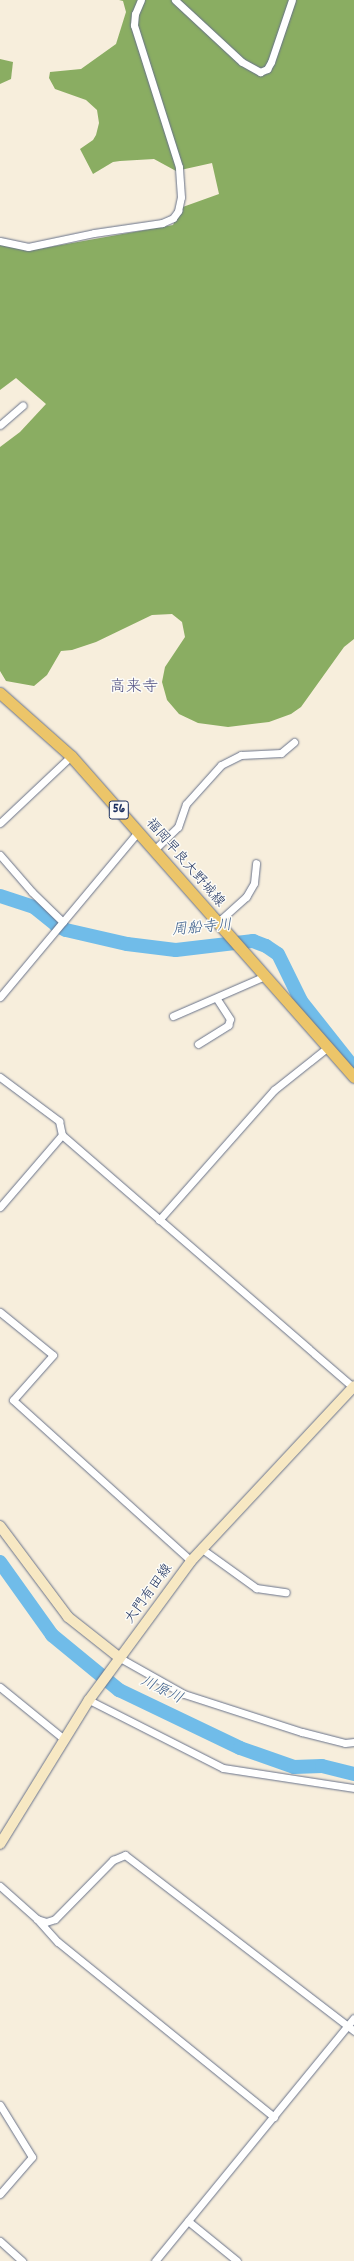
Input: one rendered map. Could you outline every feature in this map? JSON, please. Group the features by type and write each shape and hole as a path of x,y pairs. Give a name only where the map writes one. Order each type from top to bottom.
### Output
{"main road":[{"name":"福岡早良大野城線","path":"0,693 71,756 265,976"},
{"name":"56","path":"265,976 354,1078"},
{"name":"大門有田線","path":"0,1844 89,1700 191,1561 354,1387"},
{"path":"0,1526 68,1617 120,1658"}],"street":[{"path":"0,241 14,246 34,246 94,233 162,223 173,218 178,211 181,197 179,167 134,25 135,14 141,0"},
{"path":"175,0 242,62 260,72 267,68 271,62 292,0"},
{"path":"0,425 23,405"},
{"path":"154,850 178,827 186,804 221,765 241,755 281,753 294,742"},
{"path":"0,823 71,756"},
{"path":"0,997 138,832"},
{"path":"0,855 32,892 64,922"},
{"path":"218,922 246,897 254,883 256,863"},
{"path":"173,1016 217,999 265,976"},
{"path":"198,1044 228,1025 230,1019 217,999"},
{"path":"159,1220 274,1090 328,1047"},
{"path":"0,1077 59,1121 62,1135 354,1387"},
{"path":"0,1206 62,1135"},
{"path":"0,1312 53,1355 13,1400 191,1561"},
{"path":"202,1549 256,1588 286,1592"},
{"path":"120,1658 184,1694 302,1732 345,1742 354,1742"},
{"path":"0,1688 64,1739"},
{"path":"89,1700 223,1768 354,1788"},
{"path":"37,1919 46,1922 55,1918 113,1860 125,1854 351,2029"},
{"path":"0,1886 37,1919 58,1942 274,2117"},
{"path":"155,2261 274,2117 351,2029 354,2018"},
{"path":"0,2105 32,2157 0,2194"},
{"path":"188,2221 236,2261"},
{"path":"0,2241 22,2261"}],"green space":[{"path":"119,0 354,0 354,639 344,647 301,707 291,714 269,722 228,727 198,723 179,714 167,700 162,682 165,667 185,637 182,622 172,614 152,615 96,642 72,650 61,651 47,675 34,686 6,681 0,671 0,447 20,432 46,404 16,378 0,390 0,243 27,251 173,225 180,208 219,194 212,163 176,171 154,159 120,161 113,162 93,174 80,149 93,140 96,135 99,123 97,110 86,100 55,89 49,78 50,72 81,69 116,44 126,12 123,1"},
{"path":"0,59 13,62 11,79 0,84"}],"waterway":[{"name":"周船寺川","path":"0,896 34,907 56,925 66,930 127,944 176,950 253,941 266,946 278,954 301,1001 354,1068"},
{"name":"川原川","path":"0,1562 52,1635 119,1690 240,1748 294,1767 322,1766 354,1774"}],"district":[{"name":"高来寺","path":"134,688"}]}
